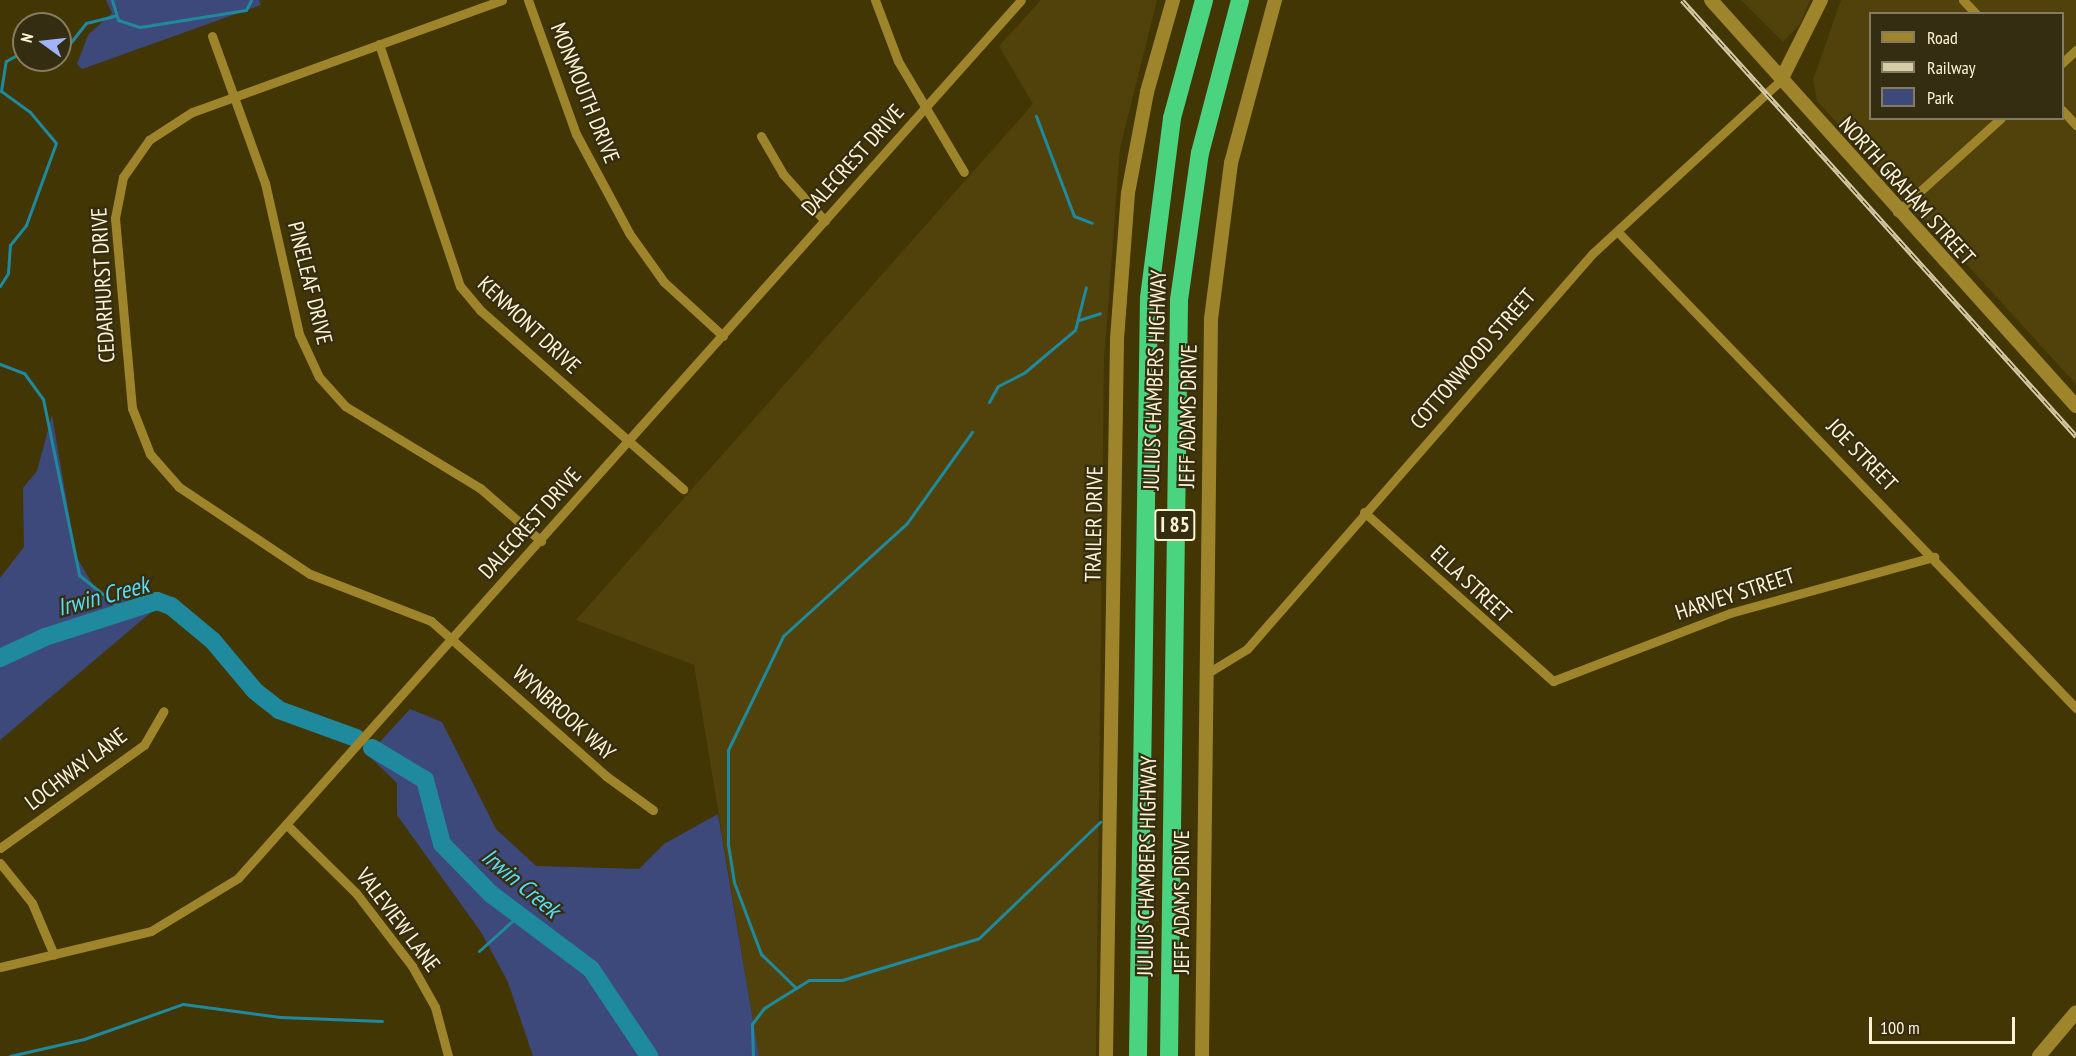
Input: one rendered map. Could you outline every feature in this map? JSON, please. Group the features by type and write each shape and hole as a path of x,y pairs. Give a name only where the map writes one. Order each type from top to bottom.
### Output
{"highway":[{"name":"JULIUS CHAMBERS HIGHWAY","path":"1138,1056 1149,298 1172,118 1204,0"},
{"name":"JULIUS CHAMBERS HIGHWAY","path":"1169,1056 1179,300 1200,153 1240,0"}],"street":[{"name":"CEDARHURST DRIVE","path":"453,640 411,610 310,574 195,499 157,464 138,432 128,380 116,232 121,184 133,159 162,128 234,97 502,0"},
{"name":"MONMOUTH DRIVE","path":"528,0 576,134 629,233 663,282 723,336"},
{"path":"875,0 890,43 964,172"},
{"name":"DALECREST DRIVE","path":"0,967 127,940 193,910 238,878 288,826 1021,0"},
{"name":"TRAILER DRIVE","path":"1106,1056 1119,315 1128,193 1145,100 1173,0"},
{"name":"JEFF ADAMS DRIVE","path":"1202,1056 1210,352 1217,253 1230,163 1275,0"},
{"name":"NORTH GRAHAM STREET","path":"1711,0 1897,212 2076,405"},
{"path":"1781,80 1821,0"},
{"path":"1963,0 1974,12"},
{"name":"PINELEAF DRIVE","path":"212,36 272,210 299,334 319,377 353,412 480,488 541,541"},
{"name":"KENMONT DRIVE","path":"379,44 460,286 480,310 683,489"},
{"path":"2064,61 2076,50"},
{"name":"COTTONWOOD STREET","path":"1206,674 1247,649 1364,512 1593,253 1781,80"},
{"path":"2064,112 2076,125"},
{"path":"1897,212 1999,120"},
{"path":"760,136 783,174 825,221"},
{"name":"JOE STREET","path":"1618,232 1934,557 2076,708"},
{"name":"ELLA STREET","path":"1364,512 1553,681"},
{"name":"HARVEY STREET","path":"1553,681 1730,614 1934,557"},
{"name":"WYNBROOK WAY","path":"453,640 612,782 653,810"},
{"name":"LOCHWAY LANE","path":"0,849 144,745 164,711"},
{"name":"VALEVIEW LANE","path":"288,826 356,893 412,966 435,1007 448,1056"},
{"path":"0,862 32,903 54,955"},
{"path":"2039,1056 2076,1012"}],"shaded area":[{"path":"1041,0 1157,0 1120,148 1104,360 1096,1056 759,1056 694,665 576,620 1033,104 999,46"},
{"path":"1741,0 1810,0 1800,24 1783,42"},
{"path":"1841,0 2076,0 2076,384 1817,101 1813,80"}],"green space":[{"path":"106,0 259,0 261,5 82,69 77,64 88,35 112,13"},
{"path":"52,415 76,556 100,597 162,603 0,740 0,578 24,547 23,488 37,471"},
{"path":"410,709 442,722 496,829 536,866 639,869 664,844 718,814 759,1056 533,1056 508,982 481,932 397,815 397,783 368,755"}],"waterway":[{"path":"112,0 118,20 140,27 246,10 251,0"},
{"path":"72,41 86,23 114,16"},
{"path":"0,286 8,273 10,245 26,225 56,143 30,112 1,91 6,61 12,58"},
{"path":"1036,116 1074,216 1092,223"},
{"path":"989,402 998,386 1025,372 1075,330 1086,287"},
{"path":"1079,320 1100,313"},
{"path":"0,364 24,373 43,399 79,575 124,611"},
{"path":"796,988 761,954 734,882 728,845 728,750 783,636 907,523 972,432"},
{"name":"Irwin Creek","path":"0,658 45,637 157,601 171,606 213,641 255,691 279,710 356,738"},
{"name":"Irwin Creek","path":"372,748 425,780 442,844 491,894 591,969 649,1056"},
{"path":"753,1056 752,1024 764,1008 809,980 842,980 979,938 1100,822"},
{"path":"479,951 519,915"},
{"path":"10,1056 84,1039 183,1004 280,1017 382,1021"}],"railway":[{"path":"1682,0 2076,436"}]}
